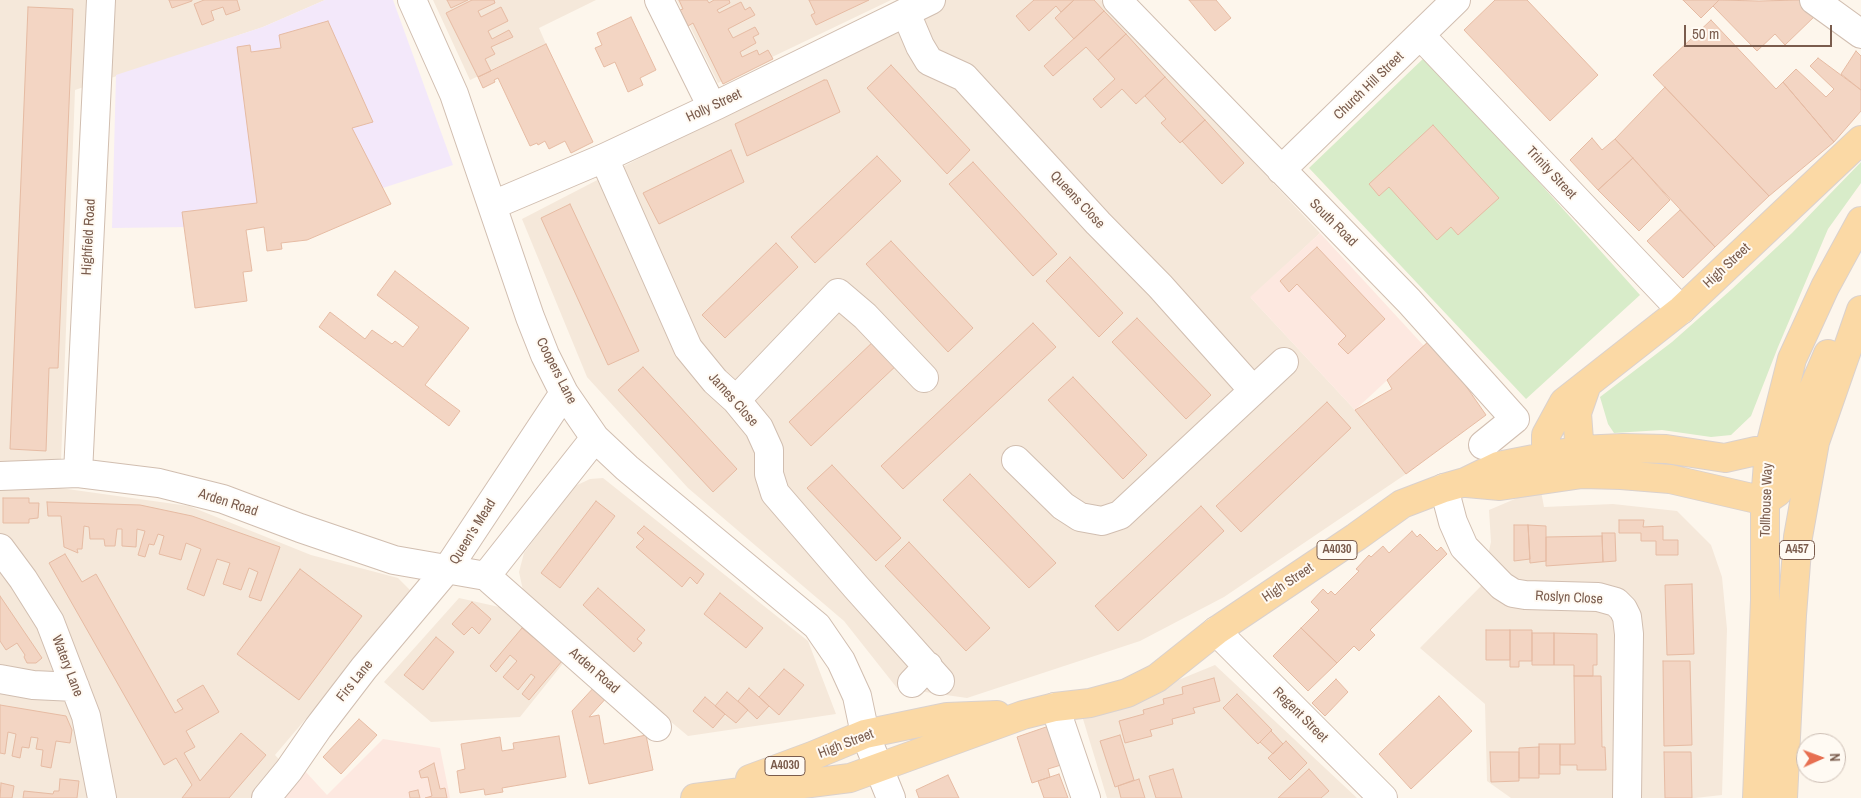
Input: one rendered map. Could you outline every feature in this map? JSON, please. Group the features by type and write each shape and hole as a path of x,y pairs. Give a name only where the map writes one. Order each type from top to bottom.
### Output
{"main road":[{"name":"High Street","path":"1765,501 1670,479 1621,475 1581,462 1549,466 1546,456 1546,436 1564,402 1681,310 1861,140"},
{"name":"Tollhouse Way","path":"1758,798 1765,600 1765,501 1769,450 1792,359 1825,287 1861,221"},
{"path":"1792,359 1831,301 1861,249"},
{"path":"1765,501 1778,492 1786,474 1805,408 1832,346 1861,309"},
{"name":"A457","path":"1783,798 1792,615 1798,537 1815,442 1861,309"},
{"path":"1581,462 1577,413 1587,384"},
{"name":"High Street","path":"1455,485 1500,486 1623,448 1666,449 1725,458 1769,450"},
{"name":"High Street","path":"701,797 850,778 1023,714 1055,707 1137,672 1216,631 1356,538 1402,504 1455,485 1498,466 1546,456"},
{"name":"High Street","path":"701,797 812,756 865,734 947,717 1023,714"}],"street":[{"name":"Highfield Road","path":"78,473 101,0"},
{"name":"Coopers Lane","path":"412,0 454,94 530,317 545,355 564,393 595,438 627,468 817,626 841,661 857,696 865,734 891,798"},
{"path":"659,0 712,107"},
{"name":"Holly Street","path":"493,205 604,158 931,0"},
{"name":"South Road","path":"1117,0 1409,301 1515,419 1482,445"},
{"name":"Church Hill Street","path":"1281,170 1421,36 1454,0"},
{"path":"1814,0 1861,34"},
{"name":"Queens Close","path":"906,13 920,46 930,61 964,77 1098,224 1160,286 1253,390"},
{"name":"Trinity Street","path":"1421,36 1681,310"},
{"name":"James Close","path":"604,158 688,348 715,382 736,400 759,428 769,450 769,474 775,493 856,588 926,677"},
{"path":"736,400 838,293 865,316 924,378"},
{"path":"1015,461 1063,506 1080,517 1102,521 1120,515 1284,362"},
{"name":"Queen's Mead","path":"486,576 448,568 564,393"},
{"path":"486,576 595,438"},
{"name":"Arden Road","path":"0,476 78,473 159,483 223,498 359,550 394,560 448,568"},
{"name":"Roslyn Close","path":"1455,485 1453,522 1464,547 1502,586 1513,593 1525,596 1598,597 1616,602 1623,609 1629,634 1627,798"},
{"name":"Watery Lane","path":"0,548 23,579 50,622 86,716 96,758 102,798"},
{"name":"Firs Lane","path":"266,798 289,770 318,728 364,668 448,568"},
{"name":"Arden Road","path":"486,576 657,727"},
{"name":"Regent Street","path":"1216,631 1383,798"},
{"path":"0,679 33,685 75,687"},
{"path":"1055,707 1086,798"}],"shaded area":[{"path":"0,0 325,0 263,27 75,90 60,488 189,506 311,555 398,578 413,593 275,755 289,770 266,798 0,798"},
{"path":"325,0 393,0 453,165 267,226 112,228 116,75 263,27"},
{"path":"433,0 596,0 539,28 546,44 470,80"},
{"path":"677,0 891,0 718,83"},
{"path":"945,0 1101,0 1320,233 1251,298 1355,410 1406,474 1224,597 1140,641 967,698 897,688 844,621 688,488 587,377 522,219"},
{"path":"1320,233 1424,346 1355,410 1250,297"},
{"path":"603,478 808,641 836,714 688,736 579,645 524,595 519,572 524,553 573,487 590,479"},
{"path":"1541,491 1544,507 1613,504 1677,511 1711,545 1722,577 1727,629 1722,795 1695,798 1511,798 1487,781 1485,704 1420,648 1481,586 1491,542 1489,510 1529,493"},
{"path":"459,598 508,609 565,661 520,717 431,722 384,682"},
{"path":"1215,665 1357,798 1107,798 1083,719"},
{"path":"383,739 440,748 450,798 284,798 305,771 327,795"}],"green space":[{"path":"1426,56 1640,295 1526,399 1309,168"},
{"path":"1861,162 1861,183 1828,229 1751,416 1731,435 1711,437 1662,430 1614,433 1608,424 1600,397 1672,342 1732,289 1792,233"}],"building":[{"path":"169,0 192,0 192,1 172,8"},
{"path":"204,0 237,0 240,10 226,15 223,7 211,11 214,20 202,25 194,4"},
{"path":"447,0 468,0 451,8"},
{"path":"472,0 494,0 495,3 478,11 481,17 501,7 508,21 488,31 492,39 509,30 513,37 491,47 495,54 485,59 491,71 478,77 446,13"},
{"path":"679,0 707,0 709,3 714,0 729,0 730,3 717,10 719,13 741,2 745,10 750,7 755,15 728,29 733,38 755,27 759,34 753,37 756,43 740,52 742,57 757,50 759,55 768,50 773,59 723,84 693,23 688,26 680,10 683,9"},
{"path":"809,0 869,0 816,25 811,15 815,13"},
{"path":"1034,0 1074,0 1061,12 1056,6 1029,31 1016,16"},
{"path":"1074,0 1094,0 1104,11 1074,39 1055,18"},
{"path":"1189,0 1216,0 1231,18 1215,31"},
{"path":"1495,0 1527,0 1598,75 1550,121 1464,30"},
{"path":"1683,0 1719,0 1701,18"},
{"path":"1719,0 1799,0 1817,14 1785,45 1775,34 1757,51 1713,6"},
{"path":"28,7 73,9 58,368 49,368 46,451 10,449"},
{"path":"1104,11 1126,34 1098,60 1086,47 1053,76 1044,66"},
{"path":"631,17 656,70 640,78 643,85 628,92 615,62 604,67 595,48 602,45 597,33"},
{"path":"1711,20 1776,89 1783,82 1834,142 1769,196 1653,75"},
{"path":"328,21 373,122 352,128 391,204 307,240 281,243 282,249 267,251 264,227 246,230 252,271 243,272 247,301 195,308 182,212 257,203 237,47 250,45 251,52 281,48 279,35"},
{"path":"1126,34 1165,77 1136,104 1122,89 1101,108 1093,99 1115,79 1098,60"},
{"path":"546,44 593,142 571,153 565,141 549,149 545,141 538,145 537,143 530,146 498,78 494,80 495,82 483,88 478,77"},
{"path":"1856,51 1861,56 1861,90 1841,74"},
{"path":"1818,58 1861,90 1861,111 1834,142 1783,82 1796,69 1826,97 1834,89 1810,66"},
{"path":"891,65 970,150 947,174 867,88"},
{"path":"1165,77 1205,120 1180,143 1161,123 1166,119 1145,96"},
{"path":"827,80 840,112 747,156 735,124"},
{"path":"1665,87 1769,196 1715,247 1615,139"},
{"path":"1205,120 1244,163 1222,184 1182,141"},
{"path":"1433,125 1499,198 1458,235 1451,227 1437,240 1389,187 1379,196 1369,184"},
{"path":"1592,138 1602,150 1615,139 1633,158 1598,190 1570,160"},
{"path":"731,150 744,182 659,224 643,193"},
{"path":"877,156 901,181 815,263 791,237"},
{"path":"1633,158 1670,200 1639,231 1598,190"},
{"path":"973,162 1057,254 1033,276 949,184"},
{"path":"570,204 639,351 608,365 541,218"},
{"path":"1680,210 1715,247 1683,278 1647,241"},
{"path":"891,241 973,328 948,352 866,264"},
{"path":"776,243 798,267 725,338 702,315"},
{"path":"1317,247 1385,319 1348,354 1338,344 1346,336 1297,284 1289,292 1280,281"},
{"path":"1070,257 1123,313 1099,337 1046,281"},
{"path":"395,271 469,328 425,385 460,411 449,426 319,327 330,312 365,339 372,330 392,344 395,341 403,347 419,327 377,295"},
{"path":"1137,318 1211,395 1186,419 1112,342"},
{"path":"1033,323 1056,347 903,489 881,466"},
{"path":"876,339 899,363 811,446 789,422"},
{"path":"1430,340 1450,363 1486,415 1406,474 1355,410 1392,389 1387,380"},
{"path":"643,367 737,469 713,492 618,390"},
{"path":"1073,377 1147,455 1123,479 1048,400"},
{"path":"1327,402 1351,428 1241,532 1216,506"},
{"path":"832,465 901,538 876,561 807,488"},
{"path":"970,474 1056,563 1029,588 943,500"},
{"path":"3,498 29,498 29,503 39,503 38,518 29,519 29,523 3,523"},
{"path":"596,501 615,516 560,588 541,573"},
{"path":"47,502 140,505 192,516 280,547 261,601 249,597 258,572 249,568 241,590 223,584 230,563 217,559 204,596 187,589 201,549 186,543 181,560 159,554 164,536 158,534 154,545 149,544 145,557 138,555 145,531 137,529 136,547 122,546 122,529 117,529 115,546 105,546 104,539 90,539 89,527 84,526 82,549 77,549 78,553 64,547 61,516 48,516"},
{"path":"1201,506 1224,531 1118,631 1095,606"},
{"path":"1619,520 1644,520 1643,527 1663,526 1663,540 1678,540 1678,555 1656,555 1656,541 1641,541 1641,533 1619,533"},
{"path":"1514,525 1528,525 1530,559 1514,561"},
{"path":"1528,525 1546,526 1546,561 1530,563"},
{"path":"644,526 704,574 697,584 690,577 682,587 636,547 644,539 637,533"},
{"path":"1412,531 1417,537 1420,534 1437,551 1441,547 1447,554 1370,630 1375,635 1359,651 1354,646 1337,663 1301,628 1319,610 1311,602 1323,589 1328,594 1331,591 1335,595 1359,571 1356,569 1369,555 1371,557 1383,546 1389,553"},
{"path":"1602,533 1615,533 1616,561 1603,562"},
{"path":"1602,536 1603,562 1546,566 1546,537"},
{"path":"909,542 990,628 966,651 885,566"},
{"path":"65,554 82,582 96,574 175,713 183,709 177,700 203,685 219,712 186,731 195,747 184,753 200,781 241,733 266,755 229,798 182,798 192,785 176,758 164,765 49,563"},
{"path":"300,569 362,616 299,700 237,654"},
{"path":"1692,584 1694,654 1667,655 1665,585"},
{"path":"598,588 645,630 637,639 642,643 634,652 583,605"},
{"path":"720,593 763,628 746,648 704,614"},
{"path":"0,596 42,658 36,663 27,663 25,655 17,643 6,650 0,641"},
{"path":"472,602 491,619 479,634 472,627 464,635 452,624"},
{"path":"522,628 562,661 529,700 522,694 535,677 531,674 518,690 503,677 517,661 510,655 496,672 490,666"},
{"path":"1301,628 1337,663 1308,691 1273,656"},
{"path":"1486,630 1510,630 1510,660 1486,660"},
{"path":"1510,630 1532,630 1532,661 1519,661 1519,667 1510,667"},
{"path":"1532,633 1554,633 1554,665 1532,665"},
{"path":"1554,633 1597,634 1597,665 1593,665 1593,676 1574,676 1574,665 1554,665"},
{"path":"436,637 454,652 423,690 404,675"},
{"path":"1663,661 1690,661 1692,745 1664,746"},
{"path":"784,669 804,685 779,715 759,697"},
{"path":"1574,676 1601,676 1602,747 1605,747 1606,770 1577,770 1577,765 1560,765 1560,744 1575,744"},
{"path":"1214,678 1220,701 1193,708 1195,713 1172,719 1173,724 1150,730 1152,736 1125,743 1119,721 1144,714 1143,710 1164,704 1163,699 1183,694 1182,687"},
{"path":"1336,679 1348,692 1325,716 1312,703"},
{"path":"597,684 609,695 589,717 599,715 604,744 646,735 653,770 589,784 572,711"},
{"path":"749,688 769,706 757,719 738,701"},
{"path":"727,692 748,710 736,723 715,706"},
{"path":"1237,694 1272,730 1258,744 1223,708"},
{"path":"1439,696 1472,731 1411,789 1379,754"},
{"path":"705,697 725,714 713,728 693,711"},
{"path":"0,705 66,716 72,730 70,743 56,741 51,768 41,766 43,750 36,749 38,738 31,737 29,748 22,747 20,758 12,756 16,734 8,732 5,754 0,753"},
{"path":"359,719 377,735 341,774 323,757"},
{"path":"1049,726 1061,765 1048,769 1050,777 1032,783 1017,737"},
{"path":"1271,731 1283,744 1273,754 1260,742"},
{"path":"1120,735 1134,780 1115,787 1100,741"},
{"path":"559,736 566,777 502,788 503,792 485,795 484,789 460,793 457,771 465,769 461,744 500,737 502,751 514,749 513,743"},
{"path":"1286,741 1307,763 1290,780 1268,758"},
{"path":"1539,744 1560,744 1560,774 1539,774"},
{"path":"1539,747 1539,778 1519,778 1519,748"},
{"path":"1490,752 1519,752 1519,781 1491,782"},
{"path":"1664,752 1691,752 1692,798 1665,798"},
{"path":"434,763 440,789 445,788 447,798 425,798 432,796 428,777 421,778 419,771"},
{"path":"1173,769 1182,798 1156,798 1149,776"},
{"path":"1309,769 1329,791 1321,798 1278,798"},
{"path":"1059,774 1068,798 1044,798 1038,781"},
{"path":"948,775 959,798 919,798 916,790"},
{"path":"60,779 79,781 77,798 23,798 24,791 53,794 54,791 59,791"},
{"path":"1139,779 1145,798 1121,798 1118,786"},
{"path":"1,783 14,786 12,798 0,798"},
{"path":"418,790 420,798 410,798 409,792"}]}
